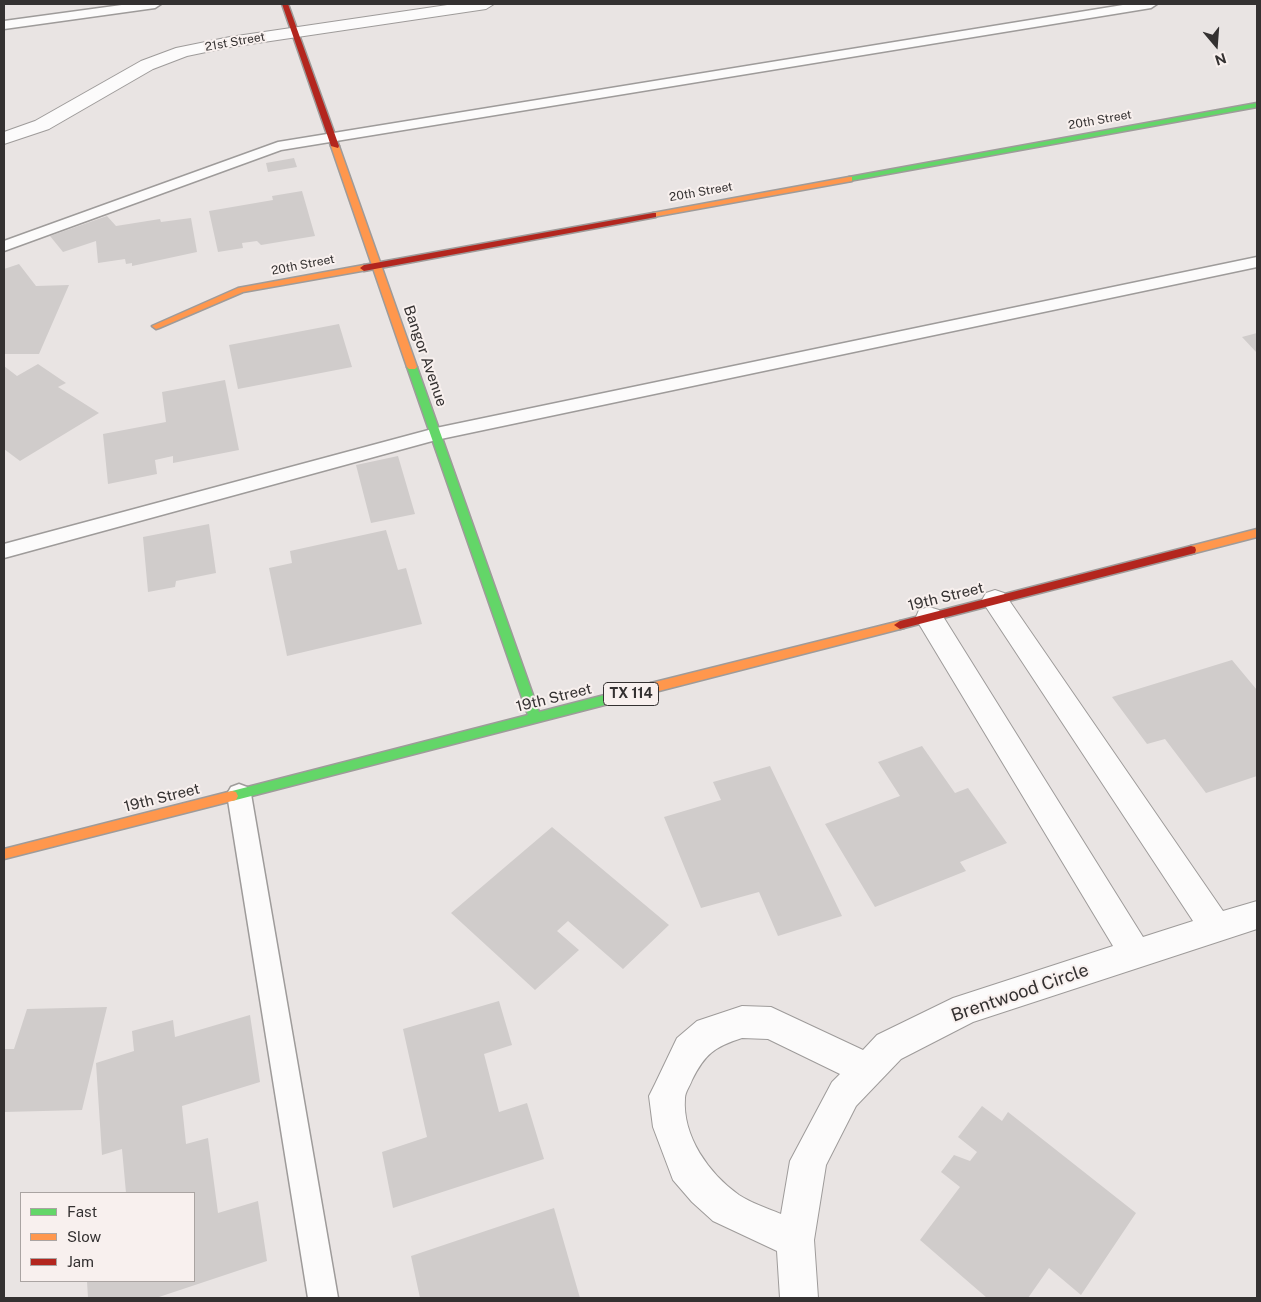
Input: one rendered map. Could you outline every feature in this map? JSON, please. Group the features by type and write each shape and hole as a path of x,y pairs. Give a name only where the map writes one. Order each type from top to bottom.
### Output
{"street":[{"name":"Bangor Avenue","path":"285,4 535,718"},
{"name":"21st Street","path":"4,138 42,125 147,65 182,52 295,31 486,4"},
{"name":"20th Street","path":"156,326 241,290 1257,106"},
{"name":"19th Street","path":"4,854 1257,533"},
{"path":"995,600 1216,928"},
{"path":"929,617 1136,955"},
{"name":"Brentwood Circle","path":"799,1298 795,1240 808,1161 844,1094 889,1047 965,1009 1257,915"},
{"path":"795,1240 726,1208 686,1167 671,1127 667,1096 688,1050 709,1032 742,1022 771,1023 867,1070"}],"lane":[{"path":"4,15 86,4"},
{"path":"4,24 155,4"},
{"path":"4,246 278,146 1151,4"},
{"path":"4,551 436,434 1257,262"},
{"path":"240,794 323,1298"}],"building":[{"path":"294,158 297,167 268,172 266,163"},
{"path":"302,191 315,236 261,245 257,241 242,243 243,248 218,252 209,211 273,200 272,196"},
{"path":"107,216 116,226 160,219 161,222 191,218 197,252 132,266 132,263 126,264 125,259 98,263 96,241 63,252 50,236"},
{"path":"19,264 36,286 69,285 39,354 4,354 4,269"},
{"path":"339,324 352,367 238,389 229,345"},
{"path":"1257,333 1257,353 1242,337"},
{"path":"38,364 66,383 58,387 99,413 20,461 4,449 4,366 17,376"},
{"path":"225,380 239,450 173,463 173,456 155,460 157,474 108,484 103,434 166,422 162,392"},
{"path":"398,456 415,514 371,523 356,465"},
{"path":"209,524 216,573 176,581 175,587 148,592 143,537"},
{"path":"386,530 398,570 406,568 422,624 287,656 269,568 292,563 290,551"},
{"path":"1232,660 1257,690 1257,776 1206,793 1165,739 1147,744 1112,697"},
{"path":"922,746 955,793 968,788 1007,843 960,862 966,871 875,907 825,824 900,796 878,762"},
{"path":"770,766 842,916 778,936 759,892 701,908 664,817 721,800 713,782"},
{"path":"552,827 669,925 623,969 568,921 557,931 579,950 535,990 451,913"},
{"path":"499,1001 512,1045 484,1054 499,1112 527,1103 544,1159 393,1208 382,1152 427,1137 403,1029"},
{"path":"107,1007 82,1110 4,1112 4,1049 14,1049 27,1009"},
{"path":"250,1015 260,1082 182,1106 186,1144 208,1138 218,1213 258,1201 267,1261 156,1298 88,1298 87,1282 195,1282 195,1192 126,1192 122,1149 102,1155 96,1063 134,1051 132,1031 173,1020 175,1037"},
{"path":"982,1106 1002,1121 1008,1112 1136,1213 1081,1295 1049,1268 1028,1298 987,1298 920,1240 960,1187 941,1172 954,1155 970,1161 977,1152 958,1137"},
{"path":"554,1208 580,1298 420,1298 411,1256"}],"traffic: fast":[{"path":"849,179 1257,105"},
{"path":"412,367 535,718"},
{"path":"232,796 651,688"}],"traffic: slow":[{"path":"335,146 412,367"},
{"path":"653,215 849,179"},
{"path":"156,326 241,290 364,268"},
{"path":"1191,550 1257,533"},
{"path":"651,688 900,625"},
{"path":"4,854 232,796"}],"traffic: jam":[{"path":"285,4 335,146"},
{"path":"364,268 653,215"},
{"path":"900,625 1191,550"}]}
